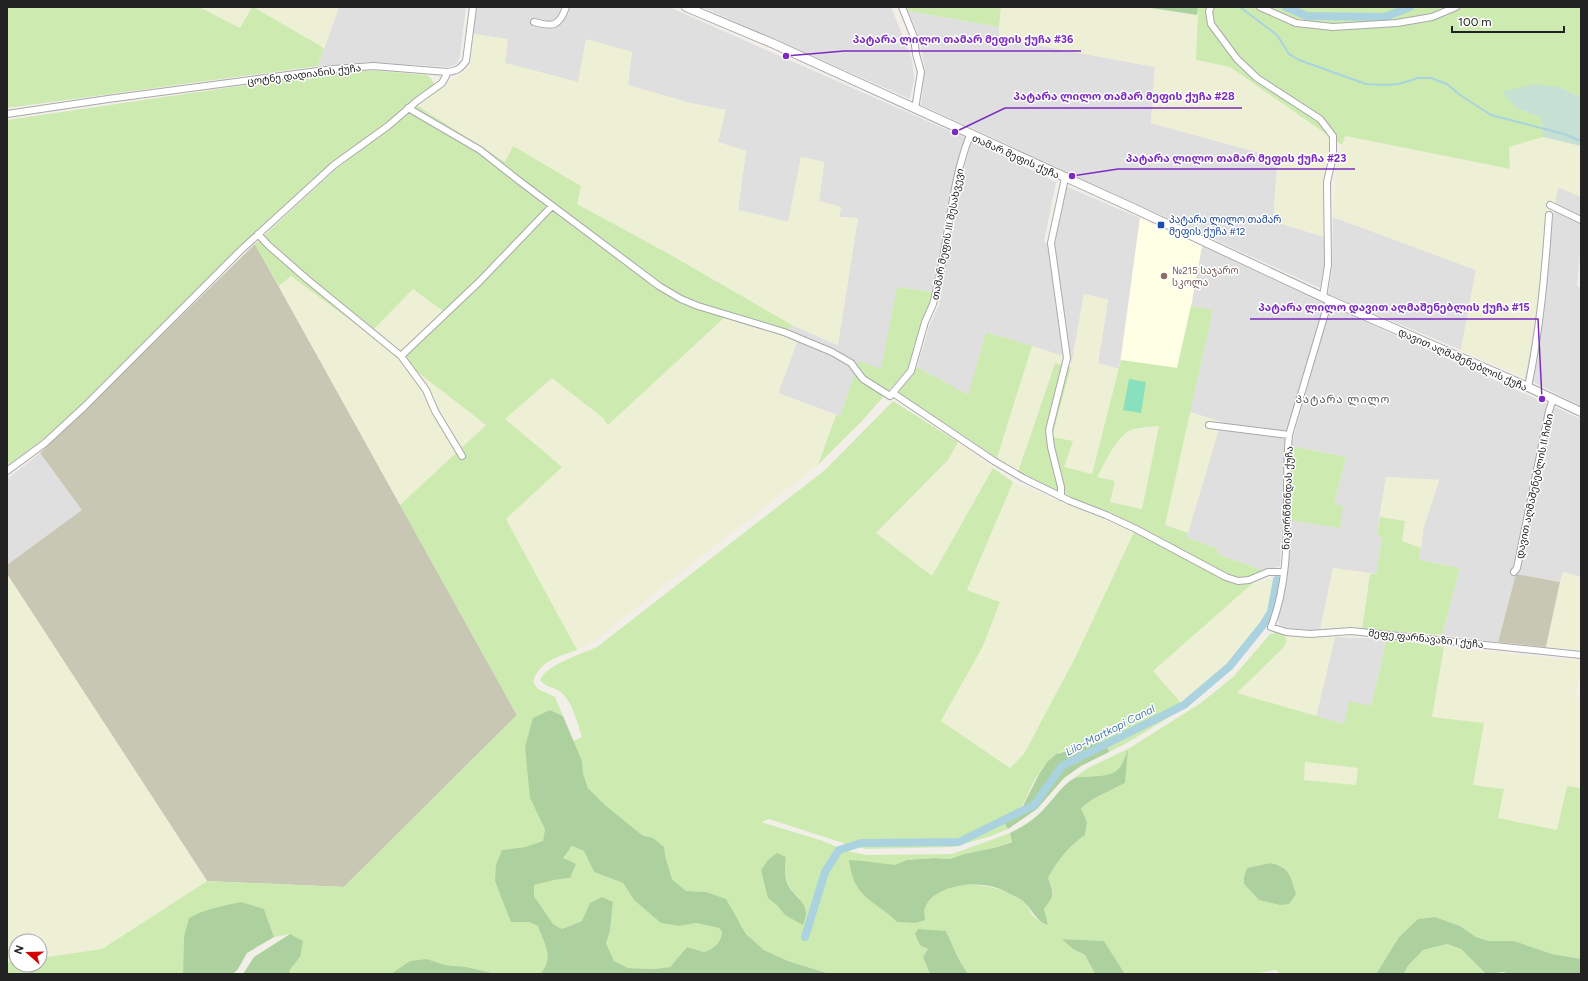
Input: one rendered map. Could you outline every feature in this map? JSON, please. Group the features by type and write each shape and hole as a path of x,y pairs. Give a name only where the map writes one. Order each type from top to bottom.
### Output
{"street":[{"name":"ცოტნე დადიანის ქუჩა","path":"7,114 333,69 373,66 455,72 461,68 466,61 473,7"},
{"path":"534,22 549,25 554,24 562,19 566,7"},
{"name":"თამარ მეფის ქუჩა","path":"686,7 774,44 1326,299"},
{"path":"902,7 914,37 916,54 921,72 915,109"},
{"name":"ნიკორწმინდას ქუჩა","path":"1211,7 1211,24 1237,59 1257,78 1320,119 1332,136 1333,156 1327,182 1328,265 1326,299 1289,435 1284,572 1279,608 1271,627"},
{"path":"1260,7 1296,23 1333,27 1397,23 1432,17 1456,7"},
{"path":"7,471 45,443 84,407 258,234 334,165 388,126 408,108 442,83 447,72"},
{"path":"408,108 480,150 659,286 681,299 698,306 784,332 832,352 851,363 863,379 891,394 994,461 1023,478 1061,497 1136,528 1226,577 1238,581 1249,580 1268,572 1284,572"},
{"name":"თამარ მეფის III შესახვევი","path":"891,394 911,371 925,322 934,304 957,184 965,147 970,135"},
{"path":"1061,497 1061,487 1051,447 1049,430 1067,358 1051,243 1065,178"},
{"path":"1550,205 1581,220"},
{"path":"401,356 479,282 552,206"},
{"path":"1528,387 1534,358 1544,283 1549,215"},
{"path":"258,234 268,245 308,280 401,356 426,390 435,411 462,456"},
{"name":"დავით აღმაშენებლის ქუჩა","path":"1326,299 1528,387 1581,412"},
{"name":"დავით აღმაშენებლის II ჩიხი","path":"1514,572 1517,568 1547,418 1553,399"},
{"path":"1209,425 1289,435"},
{"name":"მეფე ფარნავაზი I ქუჩა","path":"1271,627 1286,632 1310,634 1351,631 1581,655"}],"shaded area":[{"path":"199,7 252,7 240,28"},
{"path":"253,7 339,7 324,48"},
{"path":"339,7 466,7 460,56 457,64 449,67 368,62 318,66"},
{"path":"477,7 669,7 966,138 958,162 933,292 897,287 881,370 859,361 840,416 778,393 797,342 785,337 792,325 837,345 858,218 839,217 841,207 819,201 824,162 801,157 789,222 738,210 746,151 717,142 726,110 690,103 628,85 632,53 578,82 504,63 507,39 473,34"},
{"path":"702,7 891,7 912,59 914,80 910,99"},
{"path":"1001,7 1145,7 1197,15 1196,60 1230,67 1329,135 1329,150 1326,162 1324,237 1273,221 1278,158 1151,123 1155,67 999,38"},
{"path":"908,11 999,27 999,38 1155,67 1151,123 1278,158 1273,221 1324,237 1326,254 1320,288 921,105 925,69 917,31"},
{"path":"473,34 508,39 505,63 578,82 586,39 632,52 628,85 690,103 726,110 718,142 746,151 738,210 788,222 801,157 824,162 819,201 841,207 839,217 858,218 838,345 792,325 669,254 577,204 581,186 513,146 505,163 418,106 468,68 472,58"},
{"path":"1535,84 1559,87 1581,98 1581,146 1543,137 1542,118 1516,108 1502,92"},
{"path":"1344,136 1510,169 1509,147 1543,137 1581,146 1581,197 1558,187 1525,378 1461,350 1476,270 1333,217 1336,170"},
{"path":"972,141 1056,182 1044,242 1049,244 1063,356 986,332 968,396 917,367 929,327 939,304 966,161"},
{"path":"1065,186 1140,218 1119,369 1098,363 1108,300 1084,294 1071,367 1070,350 1054,244"},
{"path":"1558,187 1581,197 1581,245 1577,286 1581,288 1581,406 1525,378"},
{"path":"1333,217 1476,270 1461,350 1328,294 1332,269"},
{"name":"№215 საჯარო სკოლა","path":"1140,218 1202,246 1191,306 1177,368 1121,360"},
{"path":"255,244 517,715 344,887 207,881 7,574 7,565 82,510 40,453"},
{"path":"1202,246 1325,304 1287,431 1280,566 1264,571 1217,554 1218,549 1186,537 1221,422 1190,412 1213,310 1191,306"},
{"path":"291,275 369,334 413,288 443,311 397,356 486,425 400,505 279,286"},
{"path":"1084,294 1108,300 1098,363 1119,369 1092,474 1063,467 1052,437 1071,367"},
{"path":"1333,307 1581,419 1581,577 1563,572 1560,582 1516,574 1498,642 1442,635 1460,568 1419,560 1423,529 1439,480 1386,477 1377,532 1382,538 1376,574 1333,568 1320,631 1283,628 1279,624 1278,619 1281,609 1286,571 1289,520 1340,527 1334,504 1346,457 1291,446 1330,308"},
{"path":"725,317 797,342 778,393 836,415 818,465 595,640 577,650 506,519 505,419 552,378 603,418 608,424"},
{"path":"1032,346 1063,356 1062,365 1054,363 1018,472 997,458"},
{"path":"1190,412 1221,422 1188,533 1165,525"},
{"path":"1159,426 1142,509 1110,502 1096,478 1114,447 1126,432"},
{"path":"958,442 993,468 932,577 876,533 948,460"},
{"path":"40,453 83,510 7,565 7,479"},
{"path":"1386,477 1439,480 1423,529 1421,548 1402,541 1404,521 1380,517"},
{"path":"1013,482 1134,532 1076,656 1024,754 1010,768 941,721 983,646 1000,603 967,590"},
{"path":"1333,568 1370,574 1362,629 1344,628 1320,631"},
{"path":"1563,572 1581,577 1581,650 1546,647"},
{"path":"7,574 207,881 102,949 48,957 48,933 8,933 7,962"},
{"path":"1516,574 1560,582 1546,647 1498,642"},
{"path":"1276,578 1272,589 1272,598 1266,618 1263,619 1220,672 1181,704 1153,671 1253,583"},
{"path":"1285,636 1308,638 1335,637 1316,716 1237,693 1283,648 1287,641"},
{"path":"1335,637 1387,639 1371,706 1344,724 1316,716"},
{"path":"1444,647 1581,661 1581,671 1575,697 1581,698 1581,788 1567,787 1557,830 1498,819 1473,785 1432,717"},
{"path":"1305,762 1358,768 1356,786 1303,780"}],"green space":[{"path":"7,7 199,7 240,28 253,7 324,48 318,66 7,108"},
{"path":"907,7 1001,7 999,27 908,11"},
{"path":"1145,7 1198,7 1197,15"},
{"path":"1198,7 1581,7 1581,98 1559,87 1516,108 1542,118 1543,137 1509,147 1510,169 1345,136 1342,145 1230,67 1196,60"},
{"path":"348,70 427,75 431,78 434,84 384,126 326,169 99,389 42,440 7,466 7,120"},
{"path":"418,106 505,162 513,146 581,186 577,204 669,254 792,325 785,337 725,317 608,425 603,418 552,378 505,419 562,467 506,519 577,650 550,660 540,669 533,682 538,689 555,697 563,716 550,710 525,747 528,771 545,829 543,842 525,847 502,850 529,922 538,926 547,951 547,962 540,974 497,974 466,967 445,965 427,959 391,974 291,974 289,971 300,957 290,934 274,937 264,909 189,918 184,936 183,974 7,974 7,962 8,973 48,973 48,957 102,949 207,881 344,887 517,715 400,505 486,425 397,356 443,311 413,289 369,334 291,276 279,286 255,244 336,169"},
{"path":"897,287 933,292 907,370 861,422 818,465 836,415 840,416 859,361 881,369"},
{"path":"1191,306 1213,310 1165,525 1188,533 1186,537 1218,549 1217,554 1264,571 1241,579 1226,574 1115,515 1070,499 1018,472 1055,363 1071,367 1052,437 1073,441 1064,467 1092,474 1121,360 1177,368","holes":["1159,426 1142,509 1110,502 1115,481 1097,477 1113,448 1121,437 1129,431 1137,428"]},
{"path":"986,332 1032,346 997,458 898,392 917,367 968,395"},
{"path":"1129,379 1146,382 1141,413 1123,410"},
{"path":"893,401 958,442 948,460 876,533 932,576 993,468 1013,482 967,590 1000,602 983,646 941,721 1010,768 1024,754 1076,656 1134,532 1233,584 1253,583 1153,671 1181,703 1220,672 1263,619 1266,618 1272,598 1272,589 1276,578 1280,577 1275,612 1266,627 1232,669 1181,710 1127,743 1109,752 1106,743 1088,745 1055,755 1046,763 1038,774 1020,809 1011,818 1004,822 1008,829 991,836 954,847 866,849 769,819 761,822 823,841 847,851 867,855 952,854 1010,833 1012,841 998,847 964,854 950,859 934,858 907,860 895,866 863,861 878,906 897,922 915,923 930,900 941,890 952,886 977,885 1002,890 1022,900 1034,917 1047,925 1044,909 1053,894 1048,878 1064,854 1085,835 1087,822 1081,808 1093,799 1125,783 1127,752 1124,764 1114,773 1101,777 1074,778 1088,768 1128,749 1201,703 1234,676 1270,634 1277,633 1285,636 1287,641 1283,648 1237,693 1344,724 1349,701 1371,706 1387,639 1444,647 1432,717 1484,723 1473,785 1504,789 1498,818 1557,830 1567,786 1581,788 1581,959 1552,954 1514,941 1489,941 1476,937 1460,926 1435,917 1418,919 1399,937 1376,974 1280,974 1276,970 1258,974 1125,974 1104,941 1063,939 1073,949 1085,955 1095,974 968,974 958,958 946,931 928,949 923,957 930,974 830,974 788,961 764,950 746,934 741,924 706,892 686,891 672,879 665,855 653,838 642,835 605,805 588,788 583,773 582,761 573,741 582,737 572,708 562,693 545,685 540,680 544,674 557,664 597,647 825,470","holes":["1305,762 1358,768 1356,785 1304,780","786,857 785,875 791,889 800,898 785,915 777,904 768,897","1270,863 1279,865 1287,871 1292,882 1269,902 1259,900 1244,884 1247,868"]},
{"path":"1291,446 1346,457 1334,504 1343,506 1340,528 1289,520"},
{"path":"1380,517 1405,521 1402,541 1421,548 1419,560 1460,568 1442,635 1362,629 1370,574 1376,574 1382,538 1377,533"},
{"path":"550,710 563,716 582,761 583,773 588,788 605,805 642,835 653,838 664,847 672,879 686,891 706,892 726,899 746,934 764,950 788,961 830,974 540,974 547,962 548,957 538,926 529,922 511,922 495,881 496,865 502,850 525,847 543,841 545,829 530,798 525,747 533,718","holes":["572,846 584,851 594,872 623,883 634,900 661,923 680,926 696,923 719,928 722,932 718,943 711,949 704,952 687,947 670,967 654,969 628,968 614,961 606,943 610,931 613,902 602,897 590,903 582,921 562,929 553,924 534,896 534,885 570,878 576,864 563,858"]},
{"path":"1097,743 1106,743 1109,752 1081,766 1064,778 1037,809 1008,829 1004,822 1014,816 1022,808 1039,774 1047,762 1056,754"},
{"path":"1128,749 1125,783 1093,799 1081,808 1087,822 1085,835 1064,854 1048,878 1052,888 1052,898 1044,909 1048,925 1039,920 1022,900 997,888 985,885 965,885 945,890 930,900 924,909 925,920 915,923 897,922 866,897 855,883 851,873 849,860 895,865 907,860 934,858 950,859 1012,842 1010,833 1036,817 1069,782 1077,777 1102,776 1114,773 1121,765"},
{"path":"572,846 584,851 594,872 623,883 634,900 680,926 696,923 719,928 722,932 720,940 714,947 704,952 687,947 670,967 654,969 628,968 614,961 606,943 610,931 613,902 582,921 562,929 553,924 534,896 534,884 570,878 563,858"},
{"path":"777,853 786,857 786,880 790,888 805,907 806,914 803,925 785,915 777,905 768,898 761,870 768,860"},
{"path":"1270,863 1282,867 1291,878 1296,894 1289,904 1280,905 1259,900 1244,884 1244,877 1247,868"},
{"path":"241,902 264,909 274,937 247,953 238,969 233,974 183,974 184,936 189,918 220,906"},
{"path":"1435,917 1460,926 1476,937 1489,941 1514,941 1552,954 1581,959 1581,974 1507,974 1504,972 1486,974 1461,949 1447,944 1423,950 1407,967 1404,974 1376,974 1399,937 1418,919"},
{"path":"918,929 946,931 958,958 968,974 930,974 923,957 928,949 920,945 915,934"},
{"path":"290,934 303,941 300,957 289,971 291,974 243,974 254,957"},
{"path":"1062,939 1104,941 1125,974 1095,974 1085,955 1073,949"},
{"path":"1447,944 1461,949 1486,974 1404,974 1407,967 1423,950"},
{"path":"427,959 445,965 466,967 497,974 391,974 410,961"}],"waterway":[{"path":"1240,7 1277,35 1289,54 1299,60 1366,84 1399,84 1418,78 1431,78 1447,84 1460,95 1491,115 1564,134 1581,141"},
{"name":"Lilo-Martkopi Canal","path":"1286,7 1307,16 1385,17 1410,7"},
{"name":"Lilo-Martkopi Canal","path":"805,937 825,872 839,850 861,843 959,842 1034,805 1062,766 1184,705 1230,666 1263,625 1271,612 1277,580"}],"place":[{"name":"პატარა ლილო თამარ მეფის ქუჩა #36","path":"786,56"},
{"name":"პატარა ლილო თამარ მეფის ქუჩა #28","path":"955,132"},
{"name":"პატარა ლილო თამარ მეფის ქუჩა #23","path":"1072,176"},
{"name":"პატარა ლილო თამარ მეფის ქუჩა #12","path":"1161,225"},
{"name":"№215 საჯარო სკოლა","path":"1164,276"},
{"name":"პატარა ლილო დავით აღმაშენებლის ქუჩა #15","path":"1542,399"}],"district":[{"name":"პატარა ლილო","path":"1343,399"}]}
